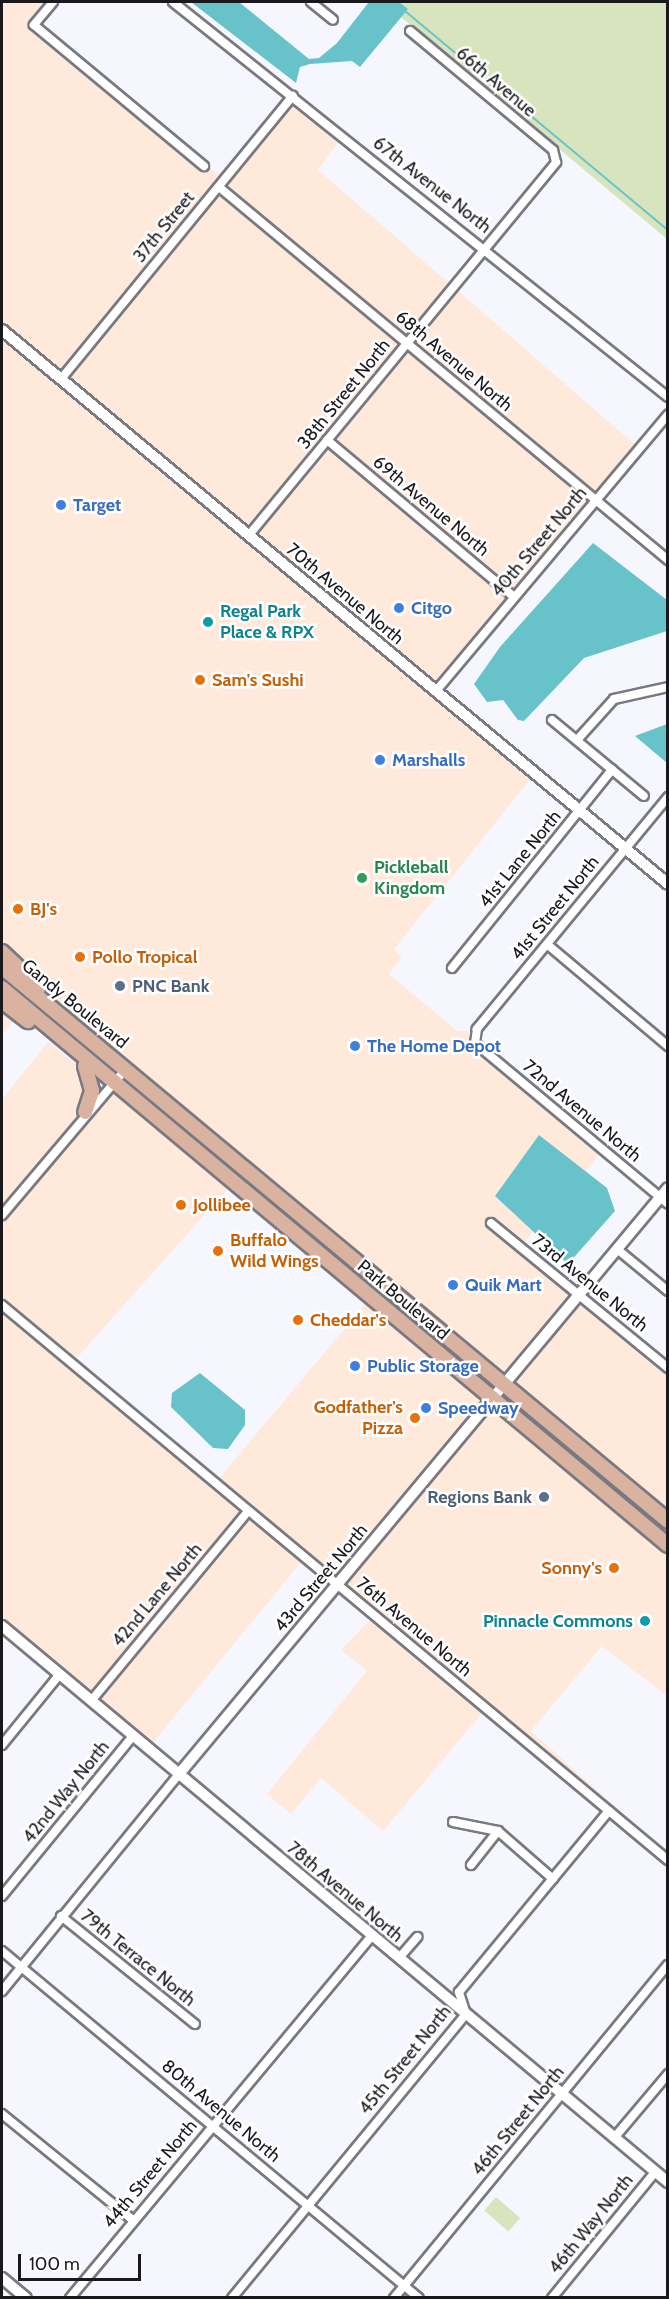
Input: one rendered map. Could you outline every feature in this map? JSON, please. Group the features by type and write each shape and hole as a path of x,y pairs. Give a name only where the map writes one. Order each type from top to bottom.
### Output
{"main road":[{"path":"2,952 96,1044"},
{"name":"Gandy Boulevard","path":"2,967 126,1069"},
{"name":"Gandy Boulevard","path":"2,988 114,1082"},
{"path":"2,1002 85,1066 114,1082"},
{"path":"85,1066 92,1091 85,1112"},
{"name":"Park Boulevard","path":"126,1069 402,1296 505,1387 668,1521"},
{"name":"Park Boulevard","path":"114,1082 668,1545"},
{"path":"199,1153 222,1163 297,1225 317,1226"},
{"path":"308,1243 318,1242 368,1283 402,1296"},
{"path":"651,1531 668,1535"}],"street":[{"path":"54,2 34,26 204,166"},
{"name":"67th Avenue North","path":"173,2 485,248 668,397"},
{"path":"311,2 333,20"},
{"name":"66th Avenue","path":"410,31 552,150 556,162"},
{"name":"37th Street","path":"61,379 293,96"},
{"name":"38th Street North","path":"249,535 556,162"},
{"name":"68th Avenue North","path":"219,187 668,560"},
{"name":"70th Avenue North","path":"2,330 668,884"},
{"name":"40th Street North","path":"436,691 668,415"},
{"name":"69th Avenue North","path":"327,440 514,597"},
{"path":"577,740 614,699 668,687"},
{"path":"552,720 644,796"},
{"name":"41st Lane North","path":"452,968 612,770"},
{"name":"41st Street North","path":"474,1043 477,1029 668,797"},
{"path":"548,945 668,1046"},
{"name":"72nd Avenue North","path":"474,1043 664,1201"},
{"path":"2,1215 85,1112 126,1069"},
{"name":"43rd Street North","path":"2,1991 61,1916 505,1387 579,1294 617,1249 664,1201 668,1188"},
{"name":"73rd Avenue North","path":"490,1223 668,1368"},
{"path":"617,1249 668,1292"},
{"name":"76th Avenue North","path":"2,1305 668,1860"},
{"name":"42nd Lane North","path":"91,1701 248,1510"},
{"name":"78th Avenue North","path":"2,1626 668,2182"},
{"path":"2,1745 59,1675"},
{"name":"42nd Way North","path":"2,1896 133,1736"},
{"name":"45th Street North","path":"232,2298 466,2014 459,1992 609,1811"},
{"path":"453,1822 498,1832 553,1879"},
{"path":"471,1865 498,1832"},
{"name":"79th Terrace North","path":"61,1916 195,2024"},
{"name":"44th Street North","path":"70,2298 372,1935"},
{"path":"399,1958 417,1937"},
{"name":"80th Avenue North","path":"2,1951 419,2298"},
{"name":"46th Street North","path":"394,2298 668,1965"},
{"path":"614,2138 668,2073"},
{"path":"2,2114 133,2220"},
{"name":"46th Way North","path":"552,2298 655,2172"},
{"path":"2,2278 26,2298"}],"shaded area":[{"path":"2,2 42,2 28,27 204,172 209,167 219,175 276,111 61,372 2,324"},
{"path":"294,102 341,139 318,170 450,284 407,337 225,186"},
{"path":"219,193 400,345 246,528 65,376"},
{"path":"456,289 636,445 591,496 411,340"},
{"path":"2,336 532,777 394,949 402,957 389,974 457,1031 469,1031 470,1047 600,1154 584,1173 539,1135 495,1197 535,1230 523,1243 491,1217 485,1225 572,1296 508,1376 67,1009 2,945"},
{"path":"407,349 589,501 514,590 332,438"},
{"path":"327,446 508,598 435,685 254,533"},
{"path":"2,1007 15,1018 2,1035"},
{"path":"48,1042 82,1069 87,1084 82,1110 2,1208 2,1099"},
{"path":"113,1089 230,1186 75,1360 2,1299 2,1221"},
{"path":"579,1301 667,1374 667,1509 515,1381"},
{"path":"367,1302 487,1402 338,1579 219,1479"},
{"path":"2,1312 302,1561 151,1745 2,1620"},
{"path":"494,1407 667,1551 667,1696 602,1646 531,1731 667,1853 343,1584"},
{"path":"371,1619 483,1712 383,1831 321,1778 291,1814 267,1794 367,1671 341,1650"}],"green space":[{"path":"399,2 667,2 667,239 401,17 408,9"},
{"path":"496,2197 520,2218 508,2232 484,2211"}],"water":[{"path":"191,2 239,2 309,59 319,58 337,43 369,2 399,2 408,9 360,67 352,61 310,64 300,67 296,83"},
{"path":"593,543 667,600 667,631 584,658 524,721 518,720 503,700 487,702 474,684 500,647"},
{"path":"668,724 667,763 635,736"},
{"path":"539,1135 607,1188 615,1211 568,1264 495,1196"},
{"path":"200,1373 245,1410 245,1425 228,1449 213,1448 171,1407 172,1393"}],"waterway":[{"path":"405,11 668,230"}],"place":[{"name":"Target","path":"61,505"},
{"name":"Citgo","path":"399,608"},
{"name":"Regal Park Place & RPX","path":"208,622"},
{"name":"Sam's Sushi","path":"200,680"},
{"name":"Marshalls","path":"380,760"},
{"name":"Pickleball Kingdom","path":"362,878"},
{"name":"BJ's","path":"18,909"},
{"name":"Pollo Tropical","path":"80,957"},
{"name":"PNC Bank","path":"120,986"},
{"name":"The Home Depot","path":"355,1046"},
{"name":"Jollibee","path":"181,1205"},
{"name":"Buffalo Wild Wings","path":"218,1251"},
{"name":"Quik Mart","path":"453,1285"},
{"name":"Cheddar's","path":"298,1320"},
{"name":"Public Storage","path":"355,1366"},
{"name":"Speedway","path":"426,1408"},
{"name":"Godfather's Pizza","path":"415,1418"},
{"name":"Regions Bank","path":"544,1497"},
{"name":"Sonny's","path":"614,1568"},
{"name":"Pinnacle Commons","path":"645,1621"}]}
